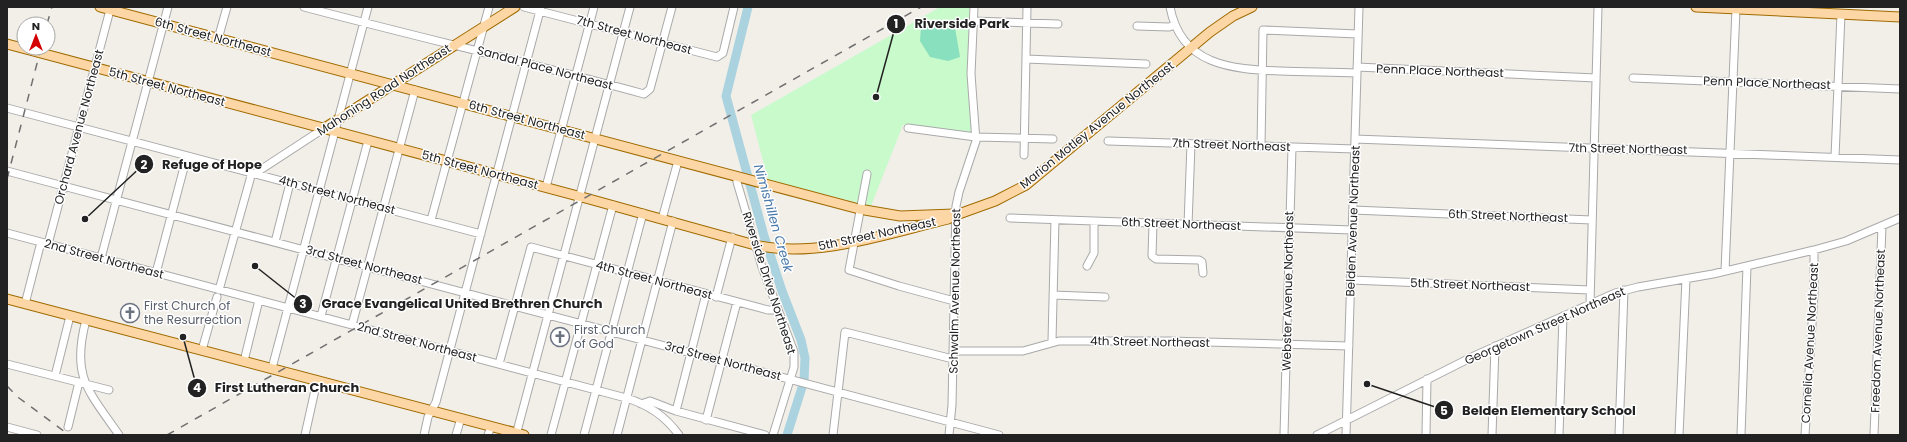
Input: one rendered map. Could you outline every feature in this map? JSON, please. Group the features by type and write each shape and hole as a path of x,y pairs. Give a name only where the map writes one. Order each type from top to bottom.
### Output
{"main road":[{"name":"6th Street Northeast","path":"100,7 393,85 463,102 859,209 900,216 956,215"},
{"name":"Mahoning Road Northeast","path":"323,129 515,7"},
{"name":"Marion Motley Avenue Northeast","path":"956,215 995,201 1026,184 1217,26 1241,9 1252,7"},
{"path":"1696,7 1900,16"},
{"name":"5th Street Northeast","path":"7,44 335,133 662,218 758,245 781,248 822,247 948,219 956,215"},
{"path":"7,299 432,410 461,418 490,431 519,434"}],"street":[{"path":"101,258 168,7"},
{"path":"218,39 227,7"},
{"name":"Sandal Place Northeast","path":"304,7 647,94 650,89 663,43"},
{"path":"272,368 368,7"},
{"path":"431,220 489,7"},
{"name":"7th Street Northeast","path":"524,7 541,9 589,24 713,56 720,56 723,52 734,7"},
{"path":"546,187 594,7"},
{"path":"519,434 532,373 630,7"},
{"path":"663,43 672,7"},
{"name":"Schwalm Avenue Northeast","path":"949,435 951,422 957,199 975,149 976,137 971,74 974,7"},
{"path":"1024,155 1027,7"},
{"path":"1170,7 1175,25 1191,48"},
{"name":"Belden Avenue Northeast","path":"1346,435 1359,7"},
{"path":"1590,304 1598,7"},
{"path":"424,435 428,417 436,402 541,9"},
{"path":"1725,271 1736,9"},
{"name":"Orchard Avenue Northeast","path":"26,304 63,186 110,10"},
{"path":"1835,157 1841,14"},
{"path":"973,21 1058,24"},
{"path":"1136,26 1169,27 1175,25"},
{"path":"1261,146 1263,30 1358,34"},
{"name":"Penn Place Northeast","path":"1191,48 1209,60 1223,66 1262,70 1394,69 1596,78"},
{"path":"1026,59 1146,64"},
{"name":"Penn Place Northeast","path":"1633,78 1900,89"},
{"path":"352,325 415,90"},
{"name":"4th Street Northeast","path":"7,108 481,234"},
{"path":"908,128 976,137 1053,139"},
{"name":"Mahoning Road Northeast","path":"254,173 323,129"},
{"name":"7th Street Northeast","path":"1355,139 1594,149 1731,152 1900,160"},
{"path":"321,316 368,141"},
{"name":"7th Street Northeast","path":"1108,141 1355,150"},
{"path":"1188,224 1191,144"},
{"name":"Webster Avenue Northeast","path":"1284,435 1292,147"},
{"path":"156,272 187,156"},
{"path":"662,218 678,161"},
{"name":"3rd Street Northeast","path":"7,170 581,322 999,435"},
{"path":"202,350 249,179 254,173"},
{"path":"867,174 859,209 849,270 906,288 954,300"},
{"name":"Riverside Drive Northeast","path":"739,177 737,182 778,310 794,352 792,379 773,435"},
{"path":"275,242 290,183"},
{"path":"551,435 613,205"},
{"name":"6th Street Northeast","path":"1353,210 1592,220"},
{"path":"584,435 643,213"},
{"name":"6th Street Northeast","path":"1010,218 1352,230"},
{"name":"Georgetown Street Northeast","path":"1317,435 1495,346 1624,290 1725,271 1814,250 1846,241 1900,218"},
{"path":"1052,341 1055,220"},
{"path":"617,435 673,221"},
{"path":"1086,266 1094,253 1094,221"},
{"path":"1153,223 1152,256 1156,258 1199,260 1202,262 1203,274"},
{"name":"Freedom Avenue Northeast","path":"1874,435 1882,226"},
{"name":"2nd Street Northeast","path":"7,233 156,272 218,293 260,300 626,398 641,404 664,419 679,435"},
{"path":"716,297 732,237"},
{"name":"4th Street Northeast","path":"515,305 531,247 716,297 768,310 778,310"},
{"name":"Cornelia Avenue Northeast","path":"1805,435 1814,293 1814,250"},
{"path":"1741,435 1747,266"},
{"path":"1679,435 1686,279"},
{"name":"5th Street Northeast","path":"1351,280 1590,290"},
{"path":"1619,435 1624,290"},
{"path":"676,411 706,294"},
{"path":"1053,295 1105,297"},
{"path":"244,361 260,300"},
{"path":"706,420 736,302"},
{"path":"499,364 515,305"},
{"path":"54,376 70,316"},
{"path":"1559,435 1563,316"},
{"path":"68,428 82,383 79,358 80,343 86,320"},
{"path":"833,435 845,332 953,359"},
{"name":"4th Street Northeast","path":"953,351 1023,351 1052,341 1349,346"},
{"path":"1492,435 1495,346"},
{"path":"7,364 109,390"},
{"path":"1426,435 1427,379"},
{"path":"305,435 317,380"},
{"path":"82,383 119,435"},
{"name":"2nd Street Northeast","path":"641,404 650,401 706,420 765,435"},
{"path":"456,435 461,418"},
{"path":"7,427 37,435"}],"green space":[{"path":"940,7 970,7 967,79 972,133 903,125 871,206 768,180 751,115"},
{"path":"921,27 955,28 960,57 948,61 930,57 920,41"}],"waterway":[{"name":"Nimishillen Creek","path":"748,7 726,96 764,236 782,291 801,340 805,358 804,381 787,435"}],"railway":[{"path":"49,16 52,7"},
{"path":"167,435 921,7"},
{"path":"7,179 39,56"},
{"path":"7,386 19,398 69,435"}],"place":[{"name":"Riverside Park","path":"876,97"},
{"name":"Refuge of Hope","path":"85,219"},
{"name":"Grace Evangelical United Brethren Church","path":"255,266"},
{"name":"First Church of the Resurrection","path":"130,313"},
{"name":"First Lutheran Church","path":"183,337"},
{"name":"First Church of God","path":"560,337"},
{"name":"Belden Elementary School","path":"1367,384"}]}
